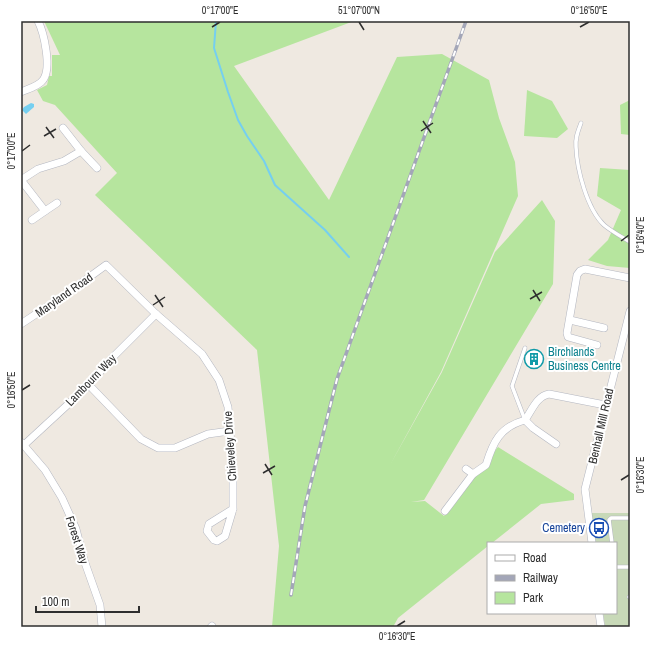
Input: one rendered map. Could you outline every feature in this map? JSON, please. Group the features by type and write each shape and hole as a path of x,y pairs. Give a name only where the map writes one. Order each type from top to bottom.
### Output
{"street":[{"path":"21,92 40,83 46,75 47,56 38,21"},
{"path":"63,128 97,168"},
{"path":"45,210 21,180 38,169 64,161 81,151"},
{"path":"32,220 57,203"},
{"name":"Chieveley Drive","path":"106,264 156,314 202,354 219,380 228,407 233,509 225,536 217,541 214,540 207,532 210,524 233,509"},
{"name":"Maryland Road","path":"21,324 66,294 106,264"},
{"path":"597,345 568,337 577,275 580,271 585,270 630,278"},
{"name":"Benhall Mill Road","path":"592,542 585,489 630,311"},
{"name":"Lambourn Way","path":"23,444 89,385 111,359 156,314"},
{"path":"570,320 604,328"},
{"path":"89,385 141,440 158,448 175,448 208,434 230,431"},
{"path":"445,511 473,474 486,465 493,444 502,432 513,423 525,420 538,400 544,395 549,394 605,405"},
{"path":"525,420 533,428 556,444"},
{"name":"Forest Way","path":"23,444 45,470 62,498 76,529 84,560 100,605 102,627"},
{"path":"466,469 473,474"},
{"path":"599,614 601,627"}],"lane":[{"path":"581,123 577,133 576,146 581,178 592,209 604,225 630,242"},
{"path":"524,348 512,386 525,420"},
{"path":"612,542 609,520 611,518 630,518"},
{"path":"617,567 630,567"}],"green space":[{"path":"44,21 354,21 234,66 329,200 397,57 442,54 489,80 499,118 515,162 518,196 441,372 390,465 442,372 495,252 542,200 555,221 553,284 424,500 411,502 425,501 444,516 498,447 574,494 574,500 541,504 493,542 487,542 487,547 398,618 393,627 272,627 279,546 257,350 95,195 117,173 55,105 43,101 37,90 47,85 49,76 52,76 52,55 60,55"},
{"path":"527,90 552,101 568,129 557,138 524,136"},
{"path":"630,100 630,135 621,134 620,105"},
{"path":"600,168 630,170 630,268 607,266 588,260 608,240 621,210 597,196"},
{"path":"591,513 630,513 630,627 605,627 603,614 617,614 617,542 595,542"}],"water":[{"path":"31,103 34,104 34,107 26,114 22,110"}],"waterway":[{"path":"216,21 214,48 238,120 247,136 264,161 275,185 325,230 349,257"}],"railway":[{"path":"291,595 305,506 337,379 466,21"}],"place":[{"name":"Birchlands Business Centre","path":"534,359"},
{"name":"Cemetery","path":"599,528"}]}
